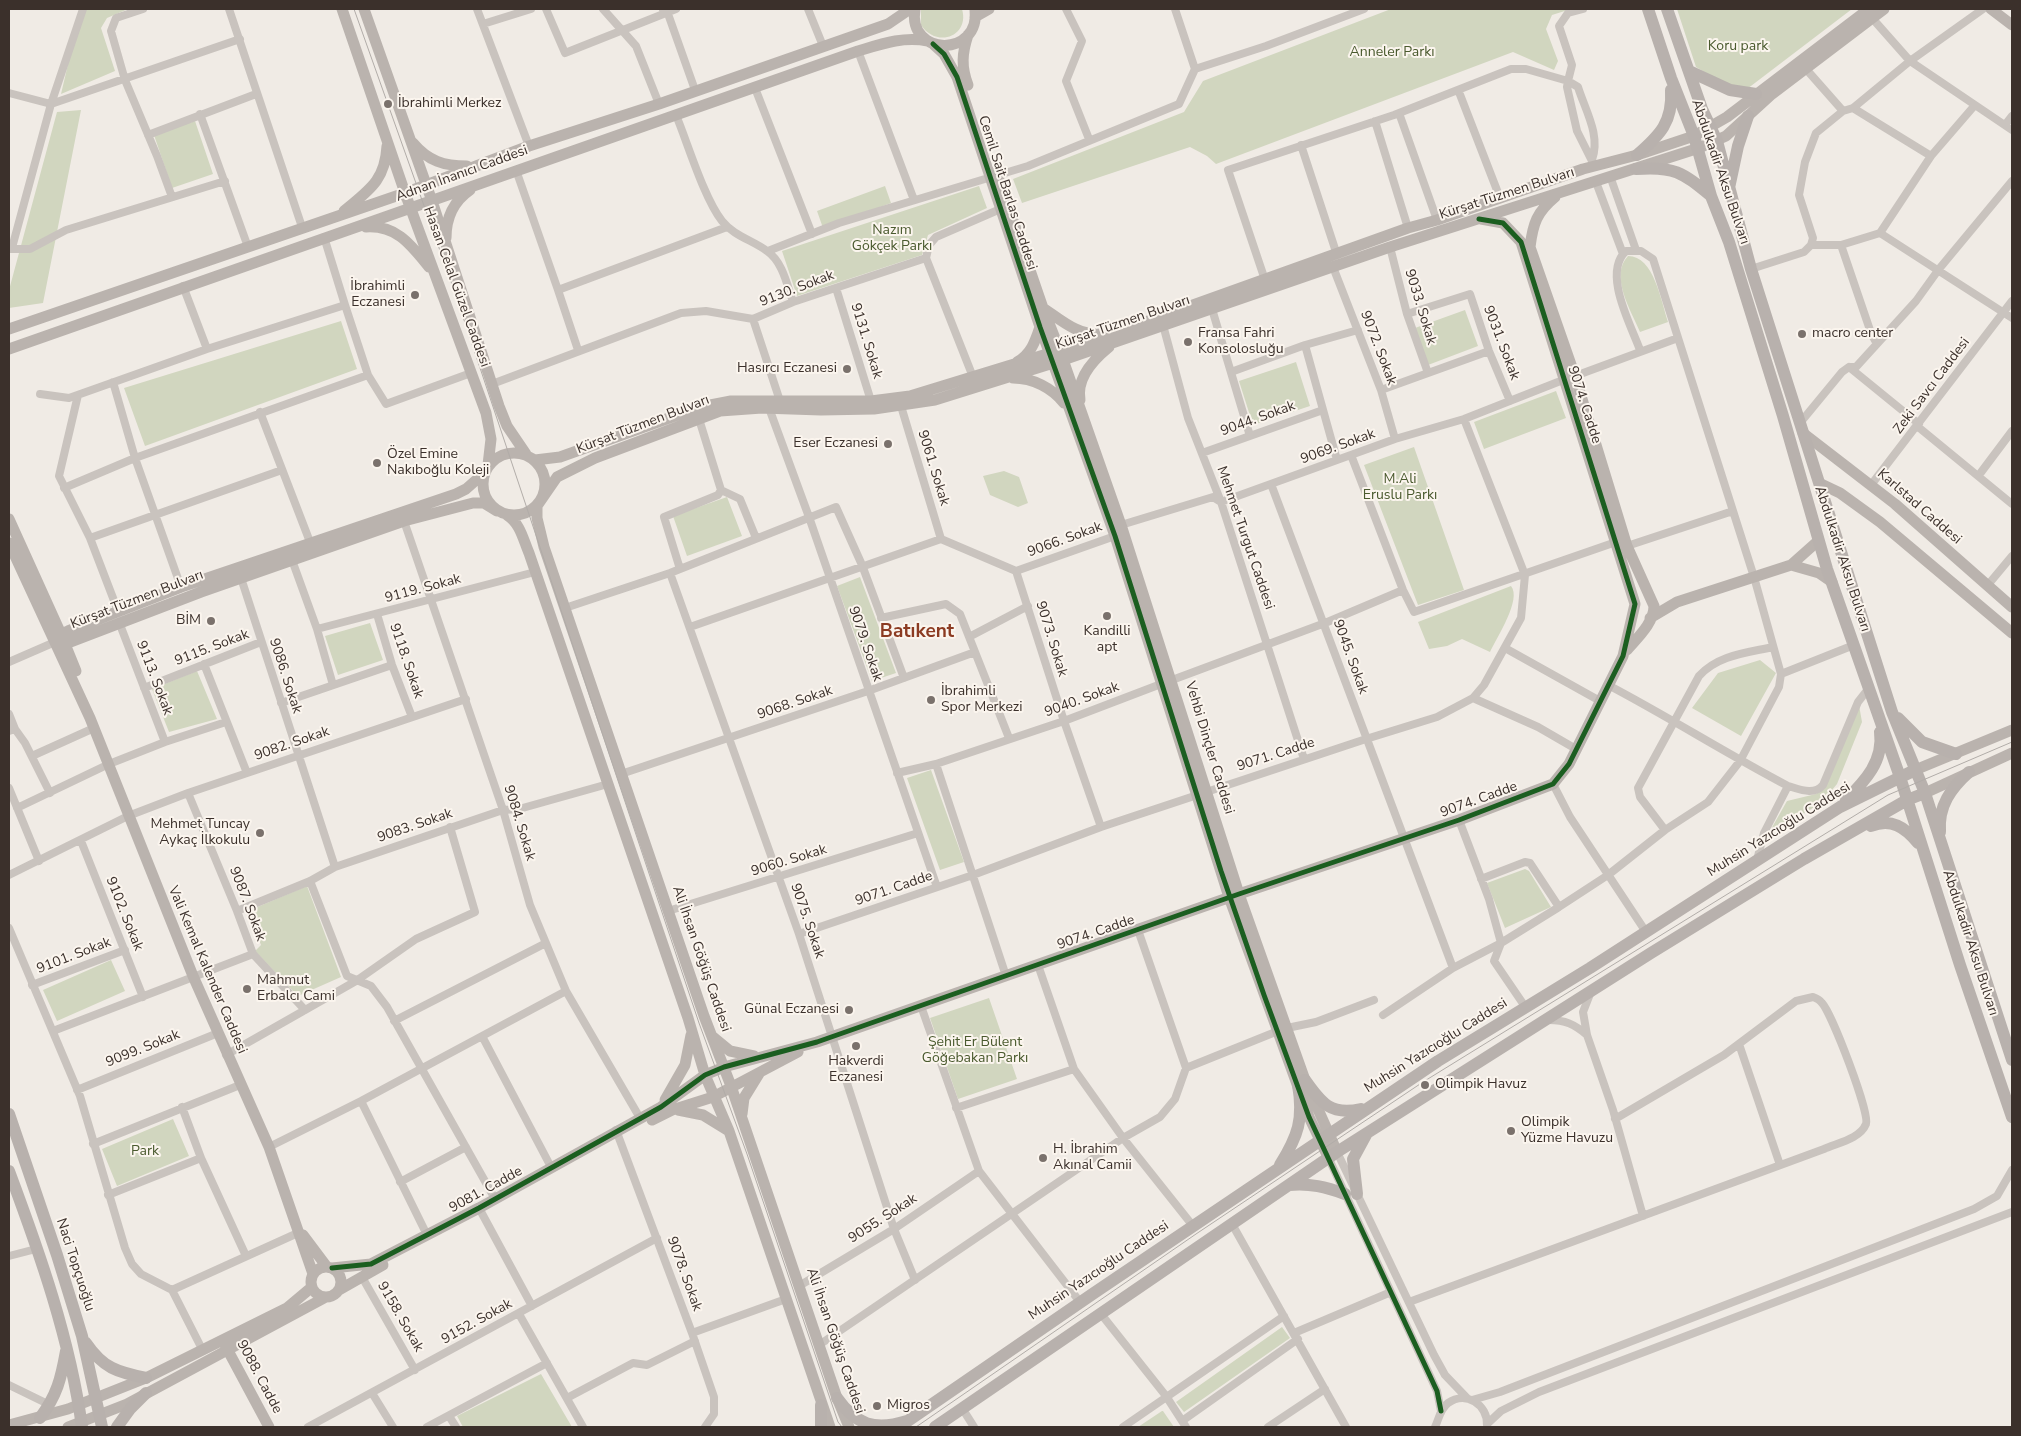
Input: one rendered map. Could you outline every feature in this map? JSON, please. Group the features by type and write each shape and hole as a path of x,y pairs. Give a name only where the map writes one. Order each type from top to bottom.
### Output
{"main road":[{"name":"Abdulkadir Aksu Bulvarı","path":"1648,9 1671,78 1699,148 1711,196 1728,242 1783,416 1818,541 1900,777 2012,1117"},
{"name":"Abdulkadir Aksu Bulvarı","path":"1667,9 1702,109 1712,126 1751,269 1892,712 1924,793 2012,1060"},
{"path":"1689,71 1730,90 1756,94"},
{"path":"1637,155 1656,138 1668,121 1672,106 1671,78"},
{"path":"1729,190 1738,146 1748,116"},
{"path":"1636,169 1663,167 1694,181 1711,196"},
{"path":"1840,807 1870,774 1877,760 1881,743 1878,712"},
{"path":"1892,712 1913,736 1922,742 1956,754"},
{"name":"Muhsin Yazıcıoğlu Caddesi","path":"903,1424 1366,1108 1646,932 1840,807 1915,770"},
{"path":"1941,844 1939,826 1945,801 1952,787 1969,772"},
{"path":"935,1427 1332,1154 1804,859 1907,800 1924,793"},
{"path":"1848,835 1888,822 1909,832 1922,848"},
{"path":"1301,1082 1320,1101 1332,1108 1346,1112 1366,1108"},
{"path":"1279,1167 1291,1147 1298,1126 1302,1108 1301,1082"},
{"name":"Naci Topçuoğlu","path":"9,1114 57,1255 82,1336 101,1422"},
{"path":"1287,1186 1306,1184 1324,1186 1351,1194 1353,1159 1358,1146 1368,1132"},
{"path":"9,1171 67,1346 82,1425"},
{"path":"82,1336 99,1360 108,1367 118,1372 146,1378"},
{"path":"40,1418 50,1405 60,1386 67,1346"},
{"path":"117,1427 130,1409 146,1393"},
{"path":"837,1398 846,1411 867,1423 891,1426 903,1424"},
{"path":"821,1405 821,1427"}],"street":[{"path":"9,248 13,244 51,104 83,9"},
{"path":"144,9 116,18 111,31 125,80 172,197"},
{"path":"229,9 302,227"},
{"name":"Hasan Celal Güzel Caddesi","path":"342,9 410,209 490,429 486,470"},
{"name":"Hasan Celal Güzel Caddesi","path":"364,9 408,138 427,185 446,247 507,426 530,457"},
{"path":"477,9 529,146"},
{"path":"483,24 531,9"},
{"path":"546,9 565,53 665,10 676,9"},
{"path":"603,9 636,46 659,104"},
{"path":"808,9 823,46"},
{"name":"Adnan İnanıcı Caddesi","path":"9,329 405,193 529,146 659,104 888,24 910,9"},
{"name":"Cemil Sait Barlas Caddesi","path":"915,9 916,26 944,54 957,76 1043,308 1056,357"},
{"path":"975,13 989,9"},
{"path":"1066,9 1082,41 1066,81 1090,140"},
{"path":"768,251 812,234 914,200 1028,166 1179,104 1195,69 1175,9"},
{"path":"1195,69 1266,46 1361,9"},
{"path":"1583,9 1568,13 1559,26 1572,66 1567,87 1578,131 1593,163"},
{"path":"1884,9 1870,13 1910,62 2012,130"},
{"path":"1751,269 1804,252 1811,245 1813,238 1800,195 1805,162 1816,133 1844,111 1853,108 1910,62 1983,9"},
{"path":"1991,9 2012,25"},
{"path":"665,10 695,90"},
{"name":"Cemil Sait Barlas Caddesi","path":"975,13 964,48 962,70 994,175"},
{"name":"Kürşat Tüzmen Bulvarı","path":"1114,338 1163,326 1390,247 1636,169 1716,141 1726,136 1870,13"},
{"name":"Kürşat Tüzmen Bulvarı","path":"542,498 557,476 568,470 720,411 770,408 830,410 901,406 935,400 1004,373 1114,338 1265,280 1408,228 1500,198 1593,163 1637,155 1694,136 1712,126 1870,13"},
{"name":"Adnan İnanıcı Caddesi","path":"9,348 858,51 893,40 915,38 952,45 968,35"},
{"path":"9,93 51,104 240,39"},
{"path":"858,51 914,200"},
{"path":"1265,280 1228,170 1398,114 1459,92 1511,70 1526,69 1568,81 1578,87 1595,135 1596,149 1593,163"},
{"path":"1806,69 1844,111"},
{"path":"755,88 812,234"},
{"path":"1459,92 1500,198"},
{"path":"148,134 256,94"},
{"path":"1811,245 1841,246 1880,232 1931,156 1976,105"},
{"path":"1853,108 1931,156"},
{"path":"200,114 248,246"},
{"path":"1398,114 1437,220"},
{"path":"676,115 713,208 736,234 768,251 781,269 793,302"},
{"path":"2005,125 2012,116"},
{"path":"1375,121 1408,228"},
{"path":"338,216 363,194 384,171 387,137"},
{"path":"408,138 424,155 433,160 454,166 476,166"},
{"path":"1302,145 1337,255"},
{"path":"516,170 578,350"},
{"path":"1610,176 1636,250"},
{"path":"9,248 30,249 66,230 225,180"},
{"path":"1802,428 1842,372 1848,368 1856,367 1916,302 1939,269 2012,181"},
{"path":"446,247 446,230 455,204 461,196 482,182"},
{"path":"1596,182 1623,254"},
{"name":"9074. Cadde","path":"1560,193 1544,207 1532,227 1530,247 1575,376 1622,544 1635,608"},
{"path":"973,377 926,258 929,246 936,237 1005,207"},
{"name":"Cemil Sait Barlas Caddesi","path":"1005,207 1040,327 1056,357"},
{"name":"9074. Cadde","path":"1479,219 1503,223 1520,242 1564,380 1622,544 1652,599 1654,613 1651,617"},
{"path":"558,290 727,226"},
{"path":"349,229 376,227 396,232 408,241 434,274"},
{"path":"1880,232 2012,318"},
{"path":"324,237 368,374 386,404 471,373"},
{"path":"1841,246 1871,333 1877,344"},
{"name":"9033. Sokak","path":"1390,247 1407,314 1428,373"},
{"path":"1383,1015 1453,968 1501,943 1608,875 1665,830 1708,802 1740,761 1779,687 1781,674 1754,577 1653,259 1636,250 1623,254 1617,264 1615,277 1640,350"},
{"name":"9130. Sokak","path":"492,384 578,350 681,313 706,311 753,320 793,302 926,258"},
{"name":"9072. Sokak","path":"1334,267 1381,390 1395,439"},
{"path":"184,286 207,349"},
{"name":"9131. Sokak","path":"836,288 871,401"},
{"name":"9031. Sokak","path":"1407,314 1470,294 1489,352 1510,401"},
{"name":"Zeki Savcı Caddesi","path":"1871,485 2012,301"},
{"path":"40,394 69,398 207,349 345,305"},
{"path":"1043,308 1080,332 1114,338"},
{"path":"1212,309 1250,436"},
{"path":"753,320 780,401"},
{"name":"Mehmet Turgut Caddesi","path":"1163,326 1188,418 1221,502 1304,759"},
{"path":"1004,373 1025,357 1034,345 1040,327"},
{"path":"1230,372 1305,345 1358,330"},
{"path":"1082,414 1079,393 1089,364 1114,338"},
{"path":"1575,376 1640,350 1678,338"},
{"path":"1305,345 1337,460"},
{"path":"1381,390 1489,352"},
{"path":"1056,357 1069,409 1115,536 1161,684 1201,793 1234,896 1301,1082 1324,1138 1351,1194 1409,1302 1445,1375 1470,1399 1484,1409 1487,1426"},
{"name":"Vehbi Dinçler Caddesi","path":"1056,357 1082,414 1122,525 1172,680 1201,793"},
{"path":"1848,368 2012,504"},
{"path":"1004,373 1025,378 1056,393 1069,409"},
{"name":"Kürşat Tüzmen Bulvarı","path":"530,457 560,457 700,407 731,401 871,401 910,396 973,377 1004,373"},
{"path":"78,395 60,476 64,488 135,458 368,374"},
{"name":"9069. Sokak","path":"1122,525 1213,497 1221,502 1395,439 1464,419 1564,380"},
{"path":"113,382 135,458 181,587"},
{"name":"9061. Sokak","path":"901,406 941,539"},
{"name":"9079. Sokak","path":"770,408 937,887"},
{"name":"9044. Sokak","path":"1202,453 1323,410"},
{"path":"260,412 310,542"},
{"path":"699,419 721,490 740,499 756,538"},
{"name":"9071. Cadde","path":"799,934 973,875 1101,827 1437,717 1473,698 1484,686 1521,618 1525,575 1464,419"},
{"name":"Karlstad Caddesi","path":"1802,428 2012,607"},
{"path":"1978,475 2012,431"},
{"path":"502,513 517,515 527,512 542,498 545,478 530,457 516,452 504,454 486,470 484,495 502,513 514,519 519,527 692,1030 705,1075 729,1131 830,1427"},
{"path":"1351,456 1403,590 1414,612 1622,544 1733,511"},
{"path":"90,538 282,470"},
{"name":"Kürşat Tüzmen Bulvarı","path":"119,617 181,587 466,490 486,470"},
{"name":"9045. Sokak","path":"1271,484 1325,623 1366,739 1453,968"},
{"path":"1821,484 1840,493 1880,522 2012,633"},
{"name":"9113. Sokak","path":"64,488 90,538 165,742"},
{"path":"680,568 664,517 718,495 721,490"},
{"name":"Ali İhsan Göğüş Caddesi","path":"542,498 537,506 537,518 564,608 711,1035 731,1086 837,1398 849,1427"},
{"name":"Kürşat Tüzmen Bulvarı","path":"60,640 119,617 241,578 404,521 473,502 484,503 502,513"},
{"path":"564,608 670,572 836,507 862,565 904,678"},
{"name":"Vali Kemal Kalender Caddesi","path":"9,519 60,640 128,816 193,976 226,1055 269,1147 300,1232"},
{"name":"9084. Sokak","path":"404,521 503,810 530,905 566,991 643,1116"},
{"name":"9066. Sokak","path":"941,539 1016,571 1115,536"},
{"path":"690,627 830,576 941,539"},
{"path":"1635,608 1643,619 1651,617 1677,602 1791,565 1818,541"},
{"name":"Vali Kemal Kalender Caddesi","path":"9,543 60,640"},
{"path":"1987,586 2012,556"},
{"path":"292,560 317,629 333,685"},
{"path":"1791,565 1819,573 1832,582"},
{"name":"9073. Sokak","path":"1016,571 1064,721 1101,827"},
{"name":"9119. Sokak","path":"317,629 535,572"},
{"name":"9075. Sokak","path":"670,572 799,934 894,1229 915,1280"},
{"name":"9086. Sokak","path":"241,578 335,868"},
{"path":"1172,680 1325,623 1403,590"},
{"path":"1623,656 1635,608 1643,598 1677,602"},
{"path":"882,618 946,604 960,614 1009,738"},
{"path":"969,637 1028,606"},
{"name":"9118. Sokak","path":"377,614 392,665 412,716"},
{"path":"1646,932 1570,817 1553,784 1569,764 1623,656 1651,617"},
{"path":"9,662 60,640"},
{"name":"9115. Sokak","path":"144,688 261,642"},
{"path":"1781,674 1854,645"},
{"path":"1665,830 1640,797 1638,788 1699,676 1709,665 1727,657 1774,646"},
{"path":"1505,648 1600,702"},
{"name":"9068. Sokak","path":"621,774 729,739 975,652"},
{"path":"204,664 247,773"},
{"path":"281,702 392,665"},
{"name":"9040. Sokak","path":"897,774 936,764 1064,721 1161,684"},
{"path":"1608,685 1674,720 1740,761 1788,786 1812,791 1819,790 1823,785 1858,702 1869,688"},
{"path":"1473,698 1538,727 1576,749"},
{"name":"9082. Sokak","path":"9,875 81,841 128,816 188,793 466,699"},
{"path":"9,714 12,730 32,756 50,793"},
{"path":"17,808 109,764 165,742 226,722"},
{"path":"32,756 92,723"},
{"name":"Muhsin Yazıcıoğlu Caddesi","path":"1915,770 2012,730"},
{"path":"1924,793 2012,753"},
{"path":"936,764 1006,976"},
{"name":"9083. Sokak","path":"237,911 310,881 335,868 450,828 503,810 519,810 608,784"},
{"name":"9074. Cadde","path":"817,1042 1234,896 1459,820 1553,784"},
{"path":"1757,860 1764,833 1788,786"},
{"path":"9,788 39,861"},
{"name":"9087. Sokak","path":"188,793 253,954 305,1010"},
{"path":"1459,820 1481,879 1501,943 1494,961 1526,1008"},
{"path":"226,1055 356,981 425,934 476,912 450,828"},
{"name":"9060. Sokak","path":"668,911 779,878 918,833"},
{"name":"9102. Sokak","path":"81,841 144,997"},
{"path":"1481,879 1525,862 1530,863 1559,907"},
{"path":"310,881 347,976 371,986 387,1007 495,1198"},
{"path":"9,930 77,1090 125,1248 132,1264 141,1274 172,1290 202,1349"},
{"path":"819,1345 1123,1138 1160,1117 1175,1099 1186,1068 1138,930"},
{"path":"394,1021 546,943"},
{"name":"9101. Sokak","path":"32,985 125,950"},
{"path":"53,1031 253,954"},
{"path":"1038,965 1074,1069 1123,1138 1193,1226"},
{"path":"1594,989 1583,1012 1587,1034 1615,1119 1643,1216"},
{"path":"269,1147 362,1101 566,991"},
{"path":"1409,1302 1858,1135 1866,1124 1865,1107 1830,1017 1822,1003 1813,996 1796,1001 1739,1044 1615,1119"},
{"path":"1186,1068 1282,1030 1316,1022 1374,1000"},
{"path":"921,1006 979,1171 1080,1302"},
{"path":"1544,1020 1564,1020 1575,1024 1587,1034"},
{"path":"666,1108 684,1065 692,1030"},
{"name":"9099. Sokak","path":"77,1090 218,1033"},
{"path":"711,1035 730,1051 760,1057"},
{"path":"482,1036 551,1167"},
{"path":"666,1108 713,1097 817,1042"},
{"path":"9,1425 40,1418 96,1399 146,1378 202,1349 225,1346 326,1297 334,1295 362,1276 481,1211 617,1133 666,1108 705,1075 724,1067 817,1042"},
{"path":"1739,1044 1780,1165"},
{"path":"956,1108 1074,1069"},
{"path":"742,1118 744,1098 760,1071"},
{"path":"93,1144 240,1085"},
{"path":"362,1101 427,1235"},
{"path":"182,1107 201,1158 246,1256"},
{"path":"666,1108 703,1115 729,1131"},
{"name":"9081. Cadde","path":"329,1267 371,1264 427,1235 481,1211 495,1198 617,1133 643,1116 666,1108"},
{"name":"9078. Sokak","path":"617,1133 714,1397 714,1414 705,1427"},
{"path":"400,1182 466,1147"},
{"path":"1332,1154 1351,1194 1391,1292 1437,1391 1441,1411"},
{"path":"108,1194 201,1158"},
{"path":"1437,1425 1441,1411 1448,1403 1457,1399 1470,1399 1516,1386 1983,1204 2000,1192 2012,1170"},
{"name":"9055. Sokak","path":"800,1286 894,1229 979,1171"},
{"path":"1983,1204 1988,1211 1989,1220"},
{"path":"481,1211 532,1306"},
{"path":"1487,1426 1501,1411 1522,1400 2012,1212"},
{"path":"1232,1224 1346,1427"},
{"path":"172,1290 300,1232"},
{"path":"300,1232 329,1267 336,1271 341,1280 339,1290"},
{"path":"68,1427 101,1422 287,1308 312,1287 313,1274 300,1232"},
{"name":"9152. Sokak","path":"308,1427 657,1238"},
{"path":"9,1256 36,1249"},
{"path":"313,1274 317,1270 329,1267"},
{"name":"9158. Sokak","path":"362,1276 415,1370"},
{"path":"312,1287 319,1295 326,1297"},
{"path":"1100,1314 1166,1396 1184,1424 1296,1336 1391,1292"},
{"path":"692,1333 786,1299"},
{"path":"518,1314 583,1427"},
{"path":"1123,1427 1284,1316"},
{"path":"567,1398 633,1363 647,1365 695,1341"},
{"name":"9088. Cadde","path":"225,1346 269,1427"},
{"path":"427,1427 547,1363"},
{"path":"9,1386 50,1405"},
{"path":"1516,1386 1515,1394 1522,1400"},
{"path":"1268,1427 1325,1389"},
{"path":"372,1393 393,1427"},
{"path":"962,1408 974,1427"},
{"path":"449,1416 456,1427"}],"green space":[{"path":"81,9 128,9 107,18 101,28 115,71 61,94"},
{"path":"921,9 962,9 963,18 961,26 957,32 950,36 943,38 935,36 921,25"},
{"name":"Anneler Parkı","path":"1391,9 1571,9 1552,15 1546,29 1558,61 1554,70 1513,52 1216,164 1207,156 1190,147 1022,203 1013,179 1184,112 1203,81"},
{"name":"Koru park","path":"1677,9 1852,9 1747,89 1736,90 1696,67"},
{"path":"81,110 43,303 9,308 9,290 57,112"},
{"path":"195,121 213,174 172,188 154,135"},
{"path":"885,186 891,203 823,228 817,211"},
{"name":"Nazım Gökçek Parkı","path":"979,186 987,208 928,235 922,255 797,296 782,251"},
{"path":"1628,256 1637,258 1650,271 1668,322 1640,332 1627,304 1621,283 1623,264"},
{"path":"1465,310 1478,346 1428,365 1415,328"},
{"path":"341,321 357,369 145,446 124,388"},
{"path":"1296,362 1310,406 1253,425 1239,381"},
{"path":"1556,391 1566,418 1484,449 1474,422"},
{"name":"M.Ali Eruslu Parkı","path":"1414,447 1464,590 1418,605 1364,465"},
{"path":"1004,471 1019,477 1028,503 1018,507 990,495 983,476"},
{"path":"727,497 742,536 687,556 673,516"},
{"path":"860,577 896,673 872,681 837,586"},
{"path":"1511,586 1514,592 1511,609 1490,652 1462,639 1447,646 1429,649 1418,622"},
{"path":"370,623 383,660 338,675 325,636"},
{"path":"1760,660 1776,673 1741,736 1692,708 1718,673"},
{"path":"197,671 217,719 169,732 152,689"},
{"path":"1859,705 1862,722 1837,784 1822,802 1766,838 1787,801 1816,794 1822,789"},
{"path":"931,770 964,862 940,870 907,778"},
{"path":"1525,869 1529,871 1551,907 1505,928 1487,883"},
{"path":"307,886 341,977 298,996 255,951 261,945 248,911"},
{"path":"111,960 125,991 57,1021 43,990"},
{"name":"Şehit Er Bülent Göğebakan Parkı","path":"989,998 1017,1079 958,1099 930,1018"},
{"name":"Park","path":"173,1119 189,1156 117,1186 102,1149"},
{"path":"1282,1327 1290,1338 1184,1412 1176,1402"},
{"path":"541,1374 572,1427 463,1427 457,1416"},
{"path":"1162,1411 1174,1427 1138,1427"}],"tram line":[{"path":"354,9 454,290 699,1023 747,1154 838,1422 842,1427"},
{"path":"916,1427 1196,1234 1423,1082 1888,795 2012,742"}],"cycle path":[{"path":"933,44 944,54 957,77 1040,327 1115,536 1221,871 1309,1117 1437,1391 1441,1411"},
{"path":"332,1268 371,1264 479,1208 661,1107 705,1075 724,1067 817,1042 1239,894 1459,820 1553,784 1569,764 1623,656 1635,604 1521,242 1503,223 1479,219"}],"place":[{"name":"İbrahimli Merkez","path":"388,104"},
{"name":"İbrahimli Eczanesi","path":"415,295"},
{"name":"macro center","path":"1802,334"},
{"name":"Fransa Fahri Konsolosluğu","path":"1188,342"},
{"name":"Hasırcı Eczanesi","path":"847,369"},
{"name":"Eser Eczanesi","path":"888,444"},
{"name":"Özel Emine Nakıboğlu Koleji","path":"377,463"},
{"name":"Kandilli apt","path":"1107,616"},
{"name":"BİM","path":"211,621"},
{"name":"İbrahimli Spor Merkezi","path":"931,700"},
{"name":"Mehmet Tuncay Aykaç İlkokulu","path":"260,833"},
{"name":"Mahmut Erbalcı Cami","path":"247,989"},
{"name":"Günal Eczanesi","path":"849,1010"},
{"name":"Hakverdi Eczanesi","path":"856,1046"},
{"name":"Olimpik Havuz","path":"1425,1085"},
{"name":"Olimpik Yüzme Havuzu","path":"1511,1131"},
{"name":"H. İbrahim Akınal Camii","path":"1043,1158"},
{"name":"Migros","path":"877,1406"}],"district":[{"name":"Batıkent","path":"917,632"}]}
